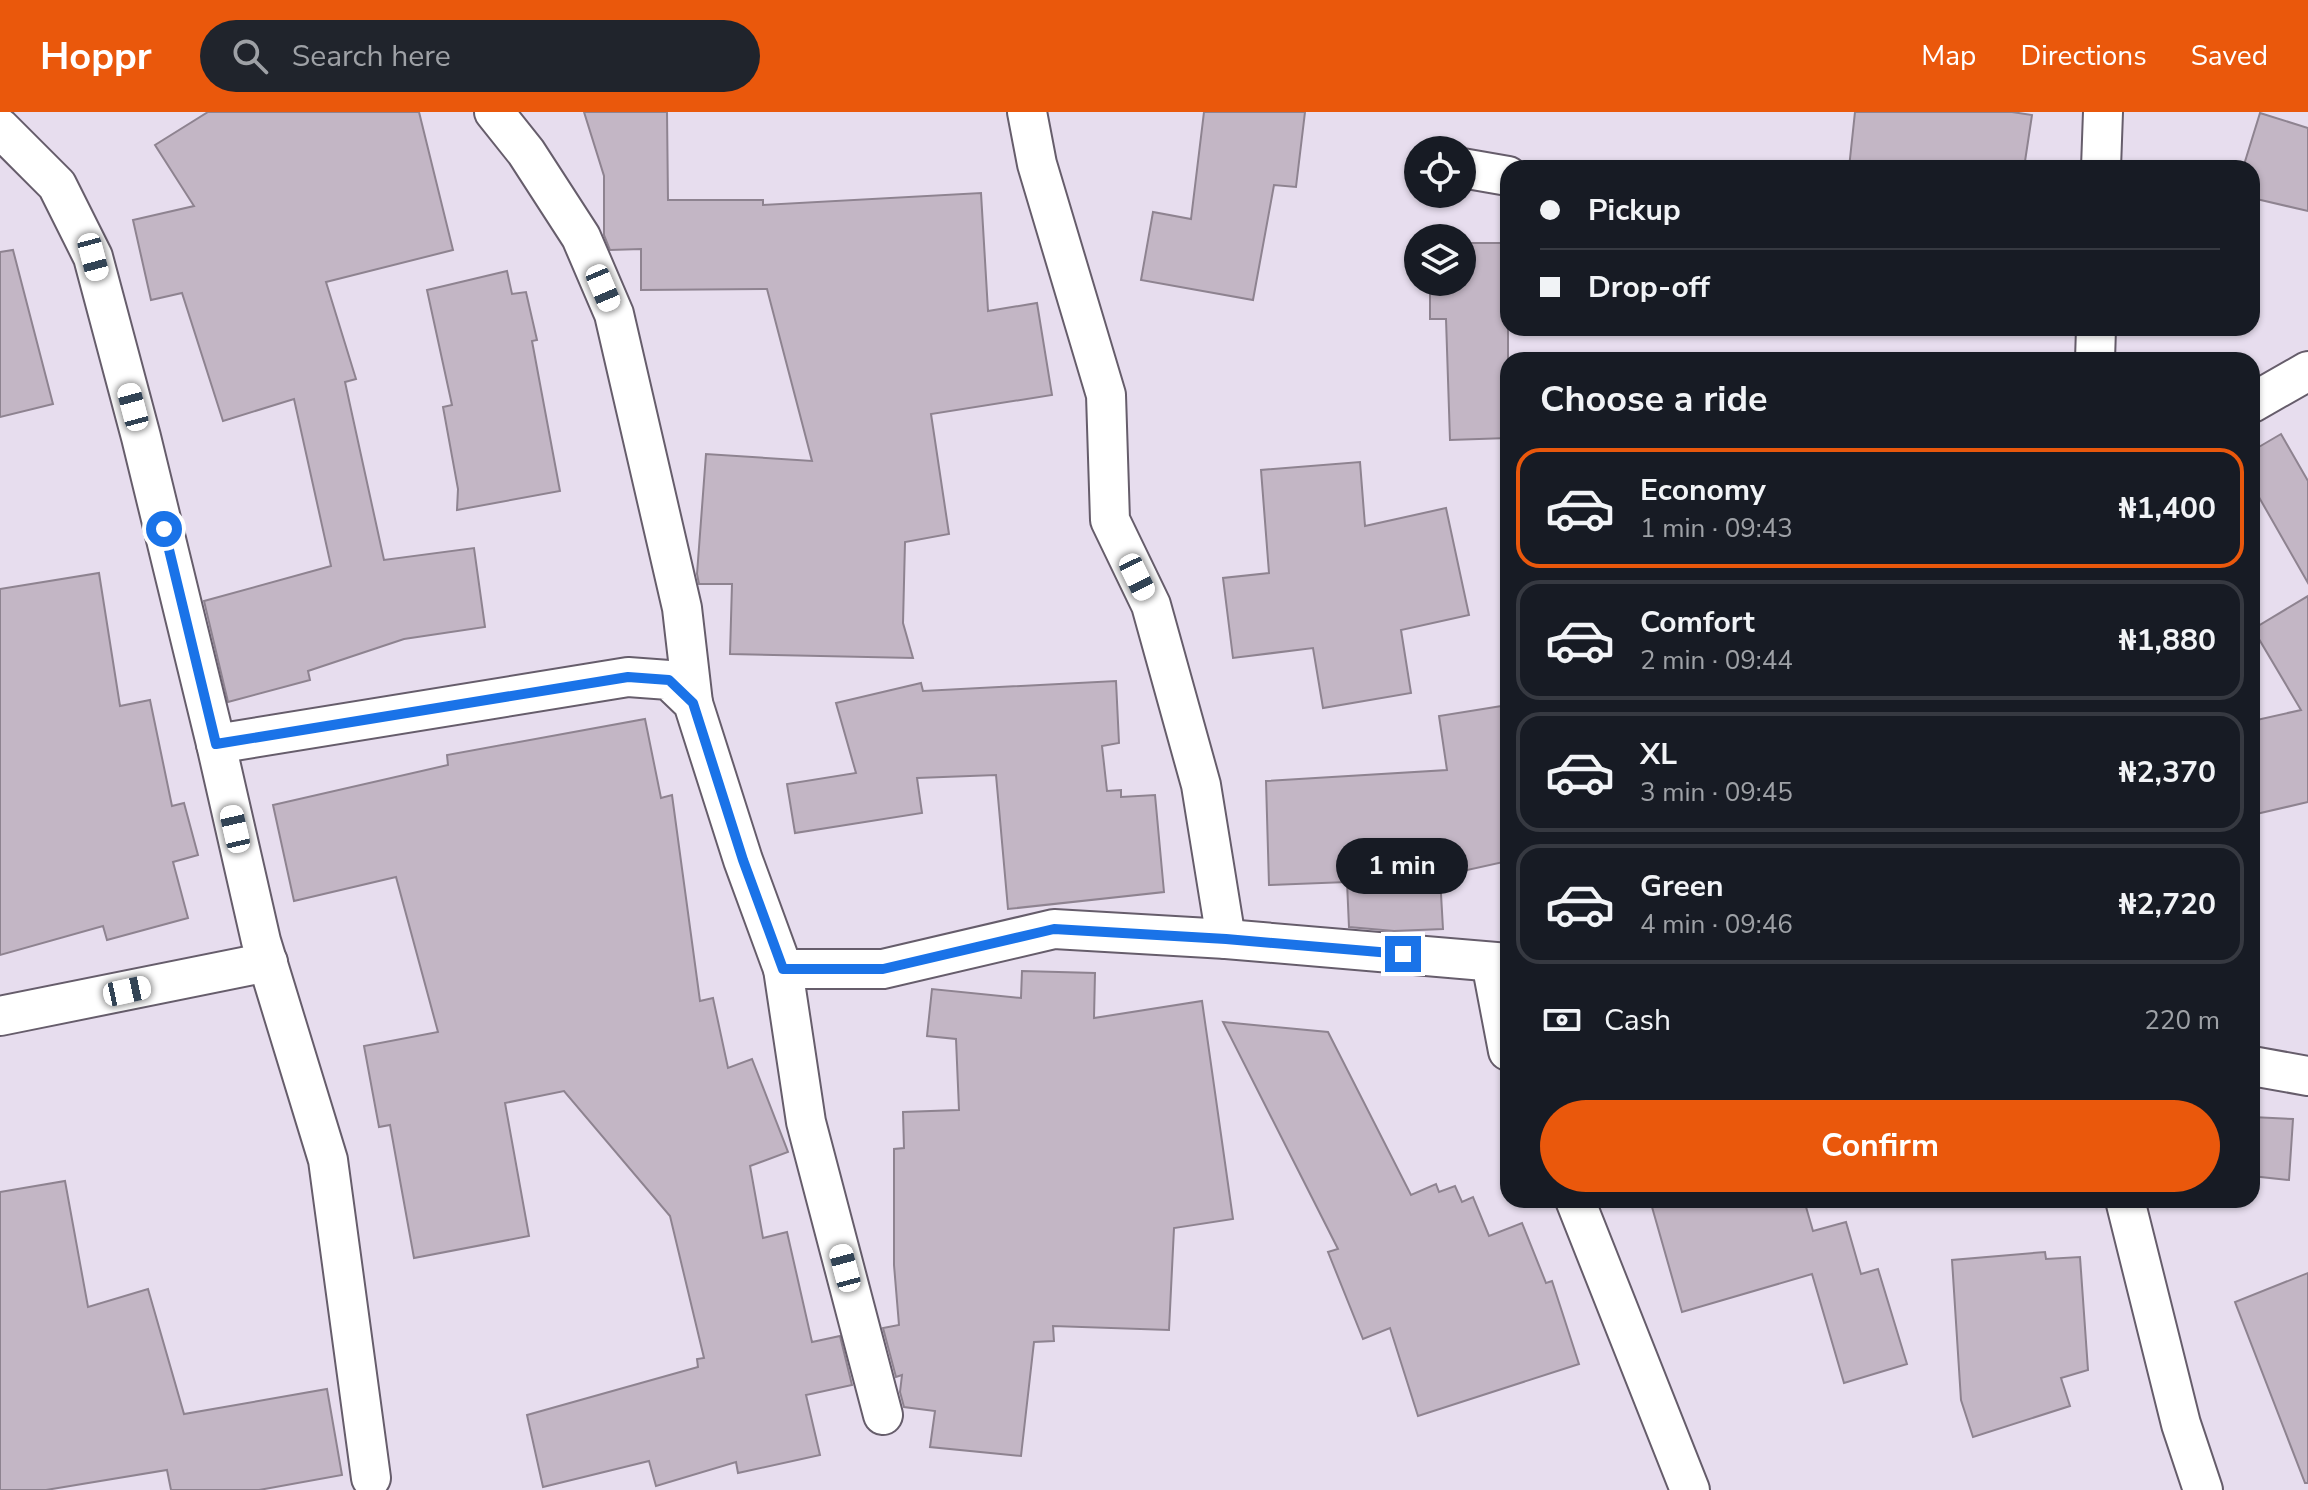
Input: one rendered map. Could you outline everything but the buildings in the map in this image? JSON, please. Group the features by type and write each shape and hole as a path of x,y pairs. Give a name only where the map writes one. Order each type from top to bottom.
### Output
{"street":[{"path":"494,112 526,152 581,237 614,314 682,608 693,703 743,860 783,969 806,1122 883,1415"},
{"path":"1027,112 1037,164 1106,395 1110,520 1151,605 1201,785 1226,939"},
{"path":"2101,160 2103,112"},
{"path":"0,128 57,185 93,257 141,437 261,941 328,1160 371,1478"},
{"path":"1476,170 1500,175"},
{"path":"2260,398 2308,371"},
{"path":"216,744 628,677 669,680 693,703"},
{"path":"783,969 883,969 1054,929 1226,939 1500,962"},
{"path":"0,1016 268,962"},
{"path":"2260,1067 2308,1076"},
{"path":"1578,1208 1690,1490"},
{"path":"2127,1208 2181,1424 2203,1490"}],"route":[{"path":"164,529 216,744 628,677 669,680 693,703 743,860 783,969 883,969 1054,929 1403,954"}]}
